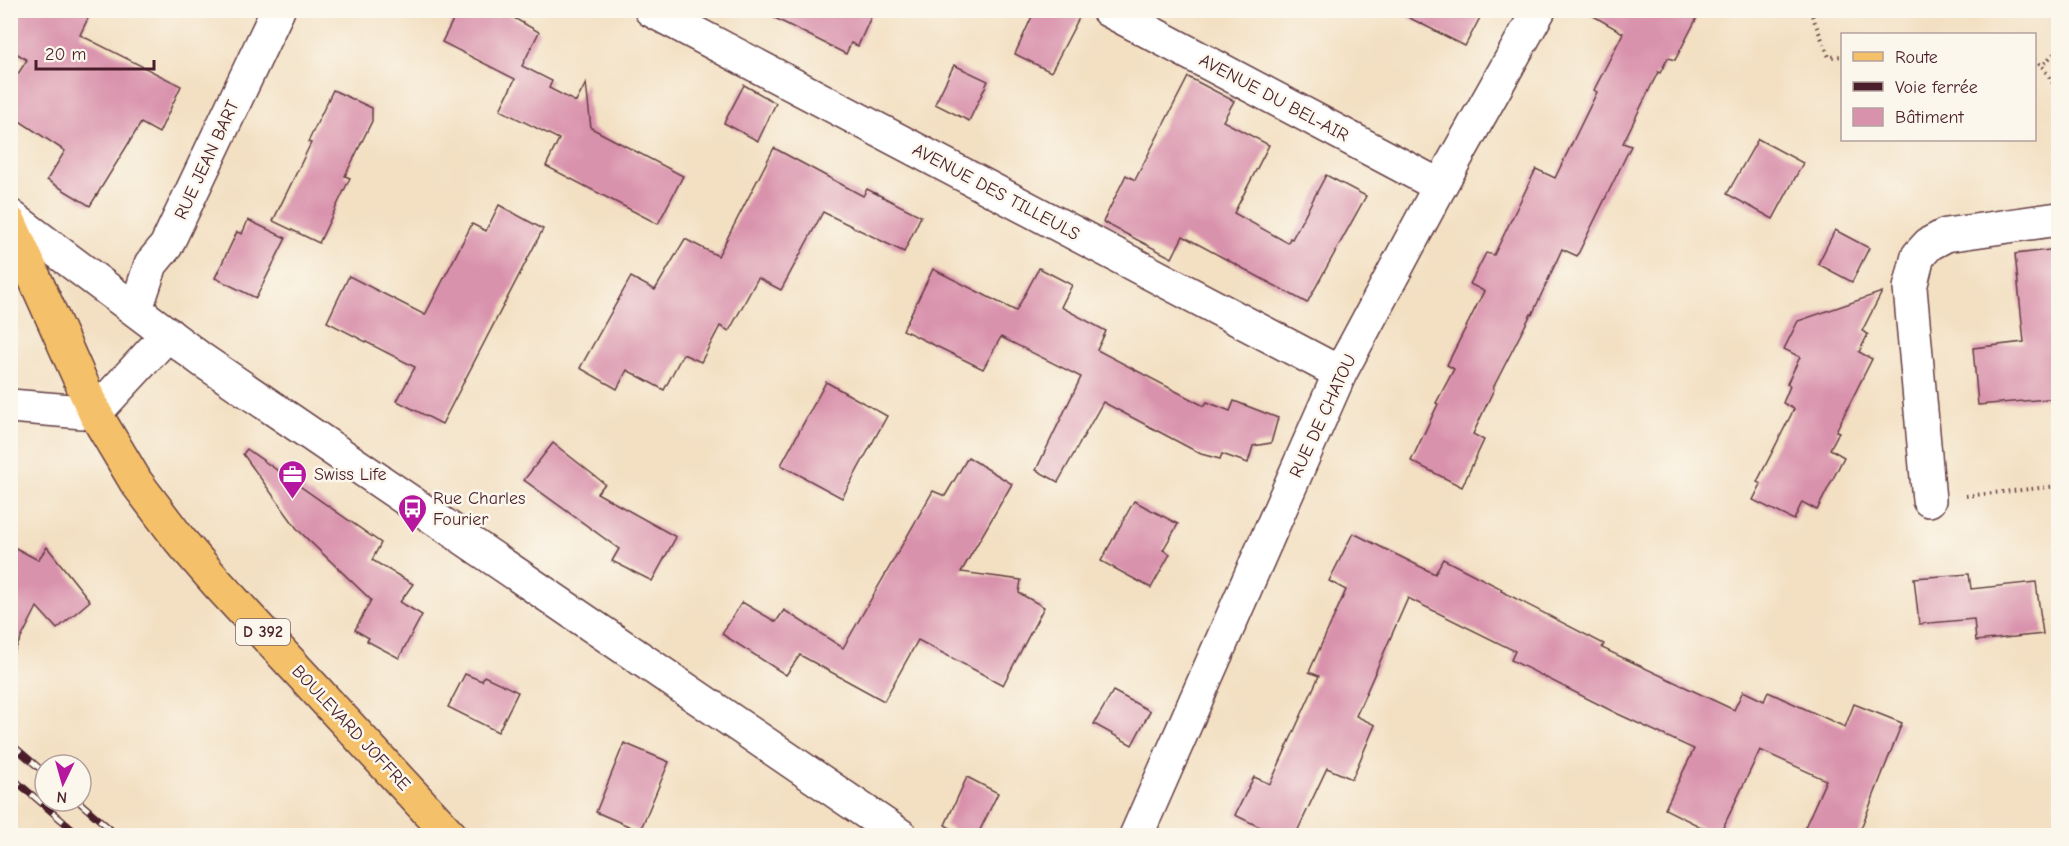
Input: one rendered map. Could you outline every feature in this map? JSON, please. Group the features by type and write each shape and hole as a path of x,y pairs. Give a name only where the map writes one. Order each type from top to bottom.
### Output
{"main road":[{"name":"BOULEVARD JOFFRE","path":"10,223 95,413 136,482 179,539 217,583 451,836"}],"street":[{"name":"RUE JEAN BART","path":"136,309 151,264 166,246 278,10"},
{"name":"AVENUE DES TILLEULS","path":"651,10 1341,373"},
{"name":"AVENUE DU BEL-AIR","path":"1108,10 1440,186"},
{"name":"RUE DE CHATOU","path":"1136,836 1341,373 1440,186 1539,10"},
{"path":"10,216 202,360 901,836"},
{"path":"1929,500 1910,288 1918,256 1929,244 1946,235 2058,219"},
{"path":"10,406 95,413 168,334"}],"path":[{"path":"1810,10 1829,57 1841,56"},
{"path":"2042,66 2058,49"},
{"path":"2036,61 2058,91"},
{"path":"1929,500 2058,486"}],"building":[{"path":"10,10 92,10 80,35 181,86 159,133 141,123 90,206 47,180 65,151 18,120 10,101 10,86 27,60 10,49"},
{"path":"458,10 500,10 539,32 522,66 552,81 549,88 576,102 586,83 591,128 683,176 658,224 546,166 559,139 500,110 515,79 442,42"},
{"path":"759,10 874,10 858,46 851,43 846,54"},
{"path":"1035,10 1083,10 1051,72 1015,54"},
{"path":"1394,10 1484,10 1465,46"},
{"path":"1583,10 1701,10 1675,60 1668,58 1660,73 1658,72 1623,143 1631,146 1577,256 1562,249 1532,315 1493,388 1473,434 1484,440 1462,487 1411,461 1438,404 1436,403 1454,369 1447,365 1484,291 1470,284 1486,253 1494,255 1536,169 1555,178 1597,92 1594,90 1623,33"},
{"path":"954,65 988,81 969,121 935,104"},
{"path":"1188,77 1234,101 1223,121 1269,145 1234,213 1288,243 1326,175 1366,196 1307,303 1183,236 1172,258 1103,222 1126,175 1135,180"},
{"path":"744,85 776,103 758,141 724,123"},
{"path":"333,90 372,108 372,121 345,176 350,178 319,243 273,221 311,143 308,142"},
{"path":"1758,139 1803,163 1773,219 1727,194"},
{"path":"774,148 863,196 867,189 921,216 904,252 823,212 781,290 758,278 729,331 720,326 701,362 683,354 664,390 627,370 617,389 580,368 631,277 655,290 685,239 718,256"},
{"path":"499,205 543,229 442,424 397,401 415,367 327,322 349,276 425,315 472,224 486,231"},
{"path":"248,220 286,238 256,298 215,278 237,232 242,234"},
{"path":"1835,230 1869,248 1852,282 1818,264"},
{"path":"2058,249 2058,398 1978,405 1973,348 2024,342 2015,254"},
{"path":"1039,268 1072,285 1061,307 1106,331 1097,350 1204,406 1207,402 1230,411 1234,401 1278,418 1271,443 1253,446 1248,463 1222,454 1220,459 1201,454 1103,402 1058,482 1036,470 1081,377 1001,337 983,369 903,330 933,269 1016,311"},
{"path":"1882,292 1862,331 1868,334 1859,352 1872,359 1836,431 1839,432 1830,449 1844,457 1817,510 1802,502 1794,520 1753,500 1761,484 1757,482 1794,409 1783,403 1790,386 1787,384 1800,357 1784,349 1798,321"},
{"path":"826,382 887,416 842,498 781,465"},
{"path":"553,443 605,484 597,493 676,537 652,581 612,561 619,549 524,480"},
{"path":"247,449 381,543 372,560 413,584 400,602 422,615 399,658 367,641 369,638 355,630 371,600 298,530 243,454"},
{"path":"968,457 1012,484 961,572 1021,580 1019,593 1044,607 1003,685 918,640 884,701 800,655 786,675 722,634 742,602 776,622 784,610 843,648 933,491 945,496"},
{"path":"1134,501 1178,524 1163,550 1170,554 1151,588 1101,561"},
{"path":"1353,533 1435,574 1443,559 1604,644 1602,648 1734,710 1743,691 1764,701 1768,692 1845,727 1854,704 1902,723 1858,836 1801,836 1826,780 1760,750 1719,836 1665,809 1694,749 1511,660 1515,651 1408,598 1356,716 1375,725 1352,779 1327,768 1295,836 1278,836 1235,815 1254,777 1270,784 1319,676 1309,672 1346,590 1329,581"},
{"path":"10,545 38,560 47,547 90,601 57,629 37,607 10,660"},
{"path":"1969,574 1971,589 2036,582 2043,634 1976,641 1974,619 1919,624 1914,578"},
{"path":"465,674 482,681 484,676 518,692 498,732 448,707"},
{"path":"1113,691 1150,711 1132,745 1094,724"},
{"path":"624,743 669,762 640,831 596,812"},
{"path":"967,777 998,793 977,836 964,836 945,825"}],"railway":[{"path":"10,743 33,763"},
{"path":"10,776 80,836"},
{"path":"92,813 118,836"}],"place":[{"name":"Swiss Life","path":"293,500"},
{"name":"Rue Charles Fourier","path":"412,534"}]}
